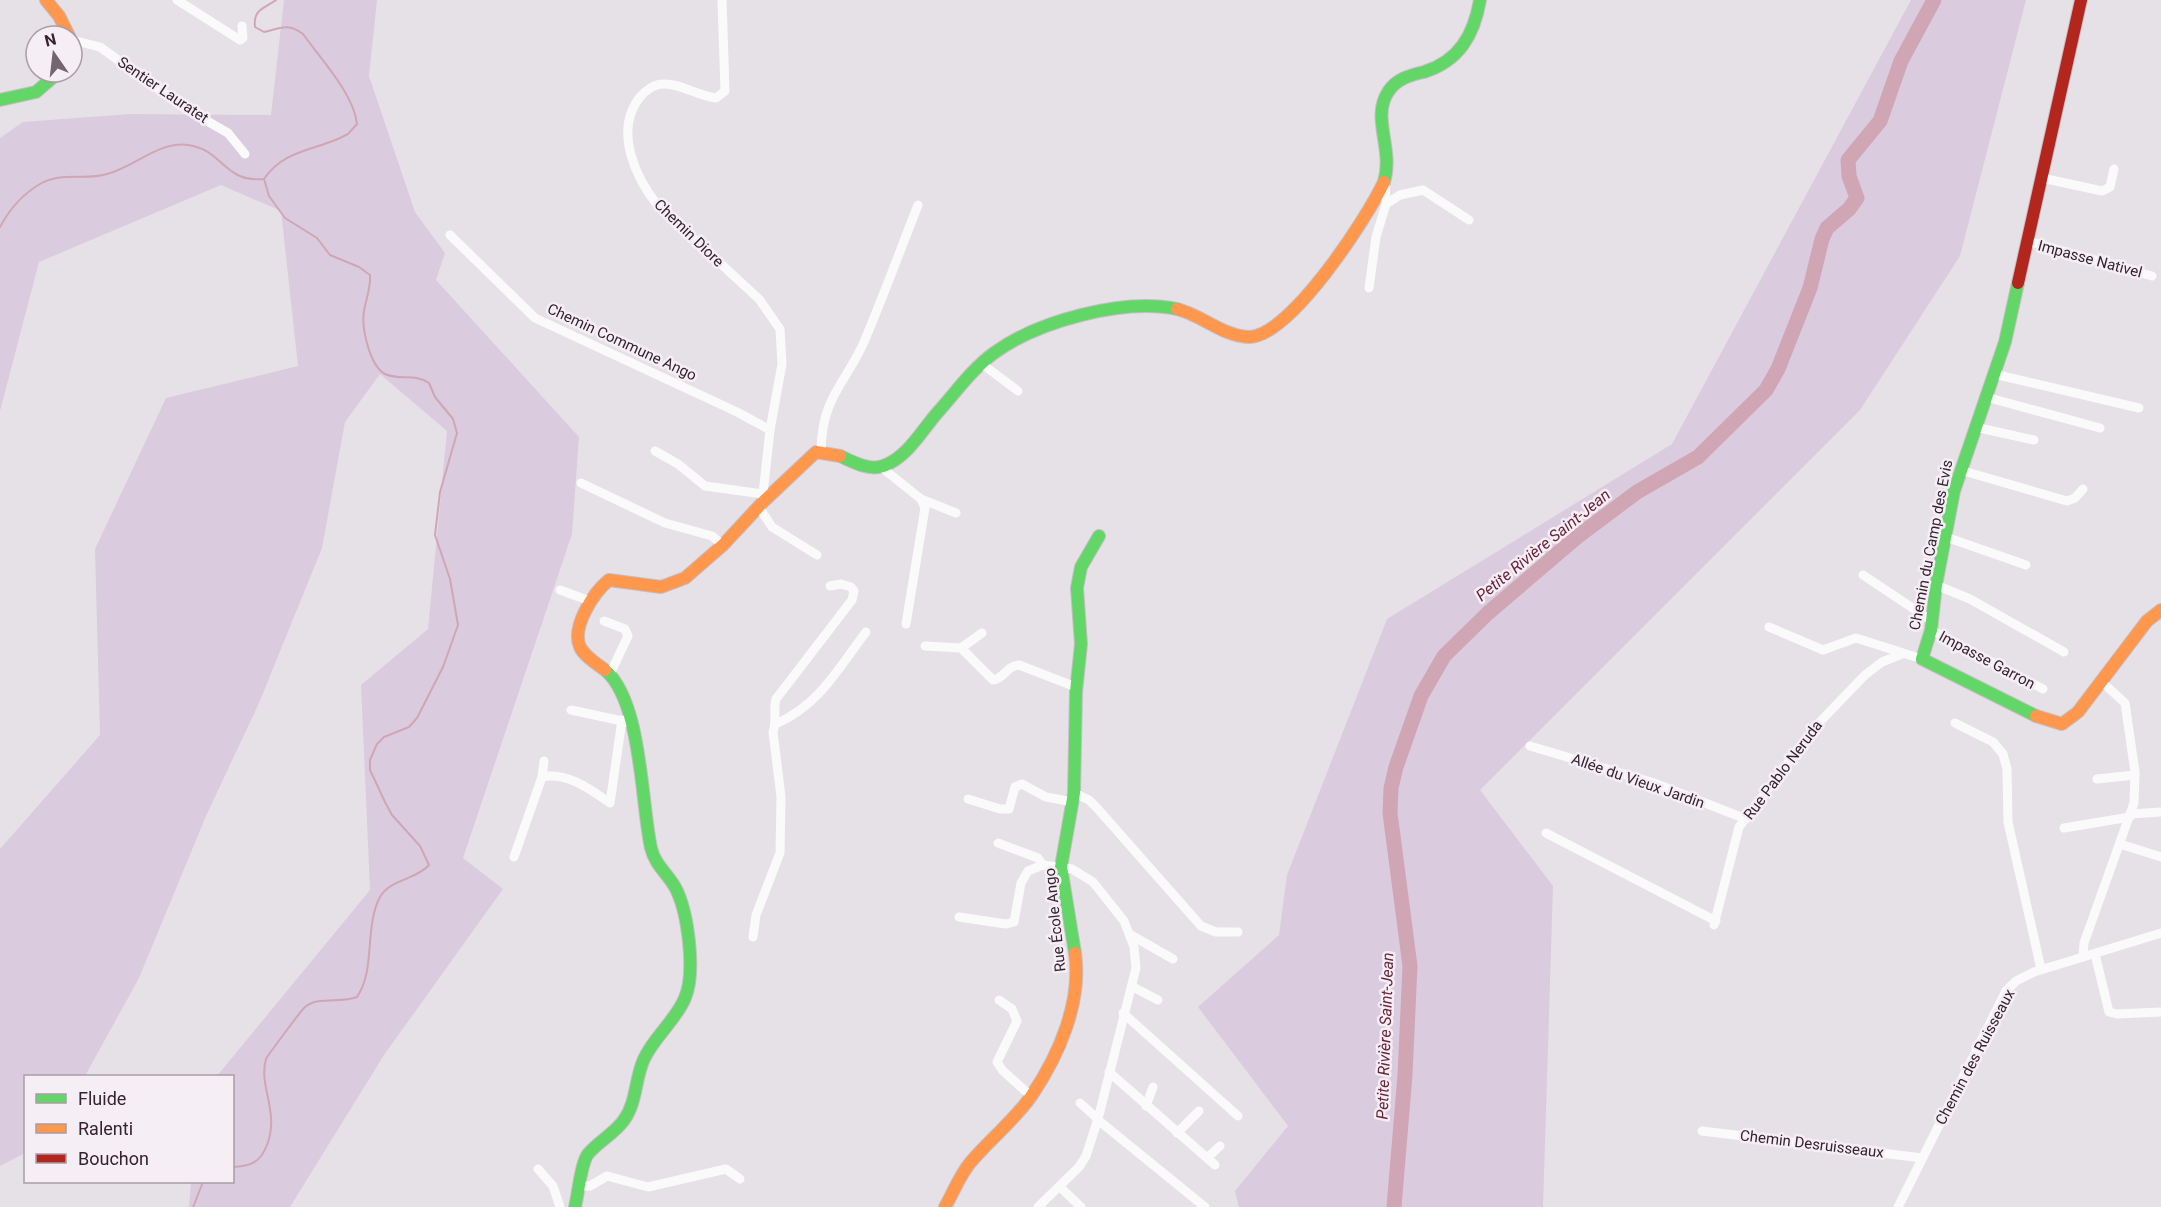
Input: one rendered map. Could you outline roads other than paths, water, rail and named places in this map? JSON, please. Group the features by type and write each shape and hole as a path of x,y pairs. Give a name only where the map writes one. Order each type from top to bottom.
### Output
{"street":[{"path":"46,0 63,24"},
{"path":"177,0 240,40 243,38 242,26"},
{"name":"Chemin Diore","path":"722,0 725,91 716,98 667,84 653,86 634,105 629,124 629,142 636,175 659,207 759,299 780,329 782,364 770,430 761,501"},
{"path":"881,468 916,438 982,364 1013,341 1060,321 1145,306 1179,309 1235,335 1249,337 1261,335 1278,324 1339,257 1384,180 1389,162 1381,114 1386,94 1396,82 1440,67 1455,58 1473,28 1480,0"},
{"name":"Chemin du Camp des Evis","path":"1922,659 1932,625 1936,585 1960,470 2005,342 2081,0"},
{"name":"Sentier Lauratet","path":"84,43 100,47 186,109 228,133 245,154"},
{"path":"0,100 36,92 46,84"},
{"path":"2042,178 2102,191 2110,187 2114,169"},
{"path":"1369,288 1376,237 1386,204 1384,180"},
{"path":"1386,204 1400,195 1423,190 1469,220"},
{"path":"820,451 829,402 863,343 918,206"},
{"name":"Chemin Commune Ango","path":"450,235 535,318 737,412 770,430"},
{"name":"Impasse Nativel","path":"2027,242 2152,276"},
{"path":"982,364 1018,391"},
{"path":"1994,374 2139,408"},
{"path":"1986,397 2100,428"},
{"path":"1975,427 2034,440"},
{"path":"655,451 678,464 705,486 761,501"},
{"path":"575,1207 586,1156 624,1120 632,1103 644,1059 680,1009 690,978 685,915 674,885 657,865 651,848 644,783 626,722 624,697 610,674 580,647 580,628 596,590 609,580 661,587 678,583 723,545 761,501 811,455 820,451 881,468 921,499 956,513"},
{"path":"1960,470 2067,501 2075,498 2083,489"},
{"path":"581,483 665,523 712,536 723,545"},
{"path":"906,624 926,517 921,499"},
{"path":"761,501 772,527 817,555"},
{"name":"Rue École Ango","path":"945,1207 968,1165 1031,1096 1066,1033 1076,980 1075,941 1065,898 1061,867 1074,798 1076,687 1081,644 1078,575 1088,552 1099,536"},
{"path":"1946,537 2026,565"},
{"name":"Impasse Garron","path":"1863,575 1932,625 2043,689"},
{"path":"753,937 756,915 780,853 780,797 773,732 776,724 774,706 776,699 852,600 854,591 851,587 841,584 830,586"},
{"path":"1936,585 1970,599 2064,652"},
{"path":"560,590 590,601"},
{"path":"1769,627 1816,649 1832,649 1856,638 1922,659 2045,722 2058,724 2069,720 2102,682 2147,621 2161,610"},
{"path":"604,621 625,629 628,636 610,674"},
{"path":"776,724 814,701 866,632"},
{"path":"925,646 961,648 982,633"},
{"path":"961,648 993,680 1000,678 1011,666 1019,665 1076,687"},
{"name":"Rue Pablo Neruda","path":"1546,833 1715,923 1739,827 1814,728 1865,675 1882,662 1902,654"},
{"path":"2083,957 2084,943 2134,803 2134,775 2125,703 2102,682"},
{"path":"571,710 626,722"},
{"path":"542,777 563,778 576,782 610,803 626,722"},
{"path":"1955,723 1994,742 2003,754 2007,769 2008,822 2042,969"},
{"name":"Allée du Vieux Jardin","path":"1530,746 1654,783 1746,819"},
{"path":"514,857 542,777 544,761"},
{"path":"2097,779 2134,775"},
{"path":"969,799 1000,809 1009,809 1015,787 1022,784 1046,797 1089,800 1201,926 1216,932 1238,932"},
{"path":"2064,828 2130,815 2161,812"},
{"path":"998,843 1038,858 1043,865"},
{"path":"2120,844 2161,856"},
{"path":"959,917 1005,924 1014,922 1024,877 1028,871 1043,865 1079,872 1093,882 1124,921 1131,935 1136,968 1133,987 1123,1013 1098,1119 1086,1156 1060,1187 1038,1207"},
{"name":"Chemin des Ruisseaux","path":"1898,1207 2006,992 2016,981 2042,969 2161,933"},
{"path":"1131,935 1173,959"},
{"path":"2095,954 2109,1012 2117,1014 2161,1012"},
{"path":"1133,987 1158,1000"},
{"path":"999,1000 1012,1009 1017,1022 998,1058 999,1066 1031,1096"},
{"path":"1123,1013 1238,1116"},
{"path":"1109,1072 1211,1162 1220,1146"},
{"path":"1146,1106 1154,1087"},
{"path":"1080,1103 1205,1207"},
{"path":"1177,1133 1199,1111"},
{"name":"Chemin Desruisseaux","path":"1702,1131 1922,1158"},
{"path":"580,1185 590,1186 607,1176 642,1187 653,1186 726,1165 740,1179"},
{"path":"538,1169 553,1186 560,1207"},
{"path":"1060,1187 1081,1207"}],"waterway":[{"path":"234,1167 244,1166 258,1160 267,1145 271,1121 264,1069 266,1059 304,1008 316,1002 357,997 366,974 372,921 380,897 384,891 396,883 417,874 429,865 420,846 392,815 370,770 370,760 377,744 384,737 409,727 417,718 443,667 458,625 450,579 435,535 440,492 457,433 453,419 435,397 429,383 418,378 391,376 380,370 368,346 363,318 370,275 359,267 330,255 317,238 285,218 269,196 264,179 289,157 340,138 348,134 357,124 355,113 343,89 303,34 289,27 264,32 255,27 258,13 276,0"},
{"name":"Petite Rivière Saint-Jean","path":"1394,1207 1405,1075 1410,966 1390,813 1391,788 1421,696 1444,656 1488,613 1577,537 1637,492 1698,457 1766,390 1778,369 1810,288 1822,239 1827,228 1849,209 1857,198 1849,176 1848,160 1880,121 1901,61 1934,0"},
{"path":"0,227 17,203 40,184 57,178 107,174 157,151 177,145 200,148 240,176 264,179"},
{"path":"193,1207 203,1183"}]}
